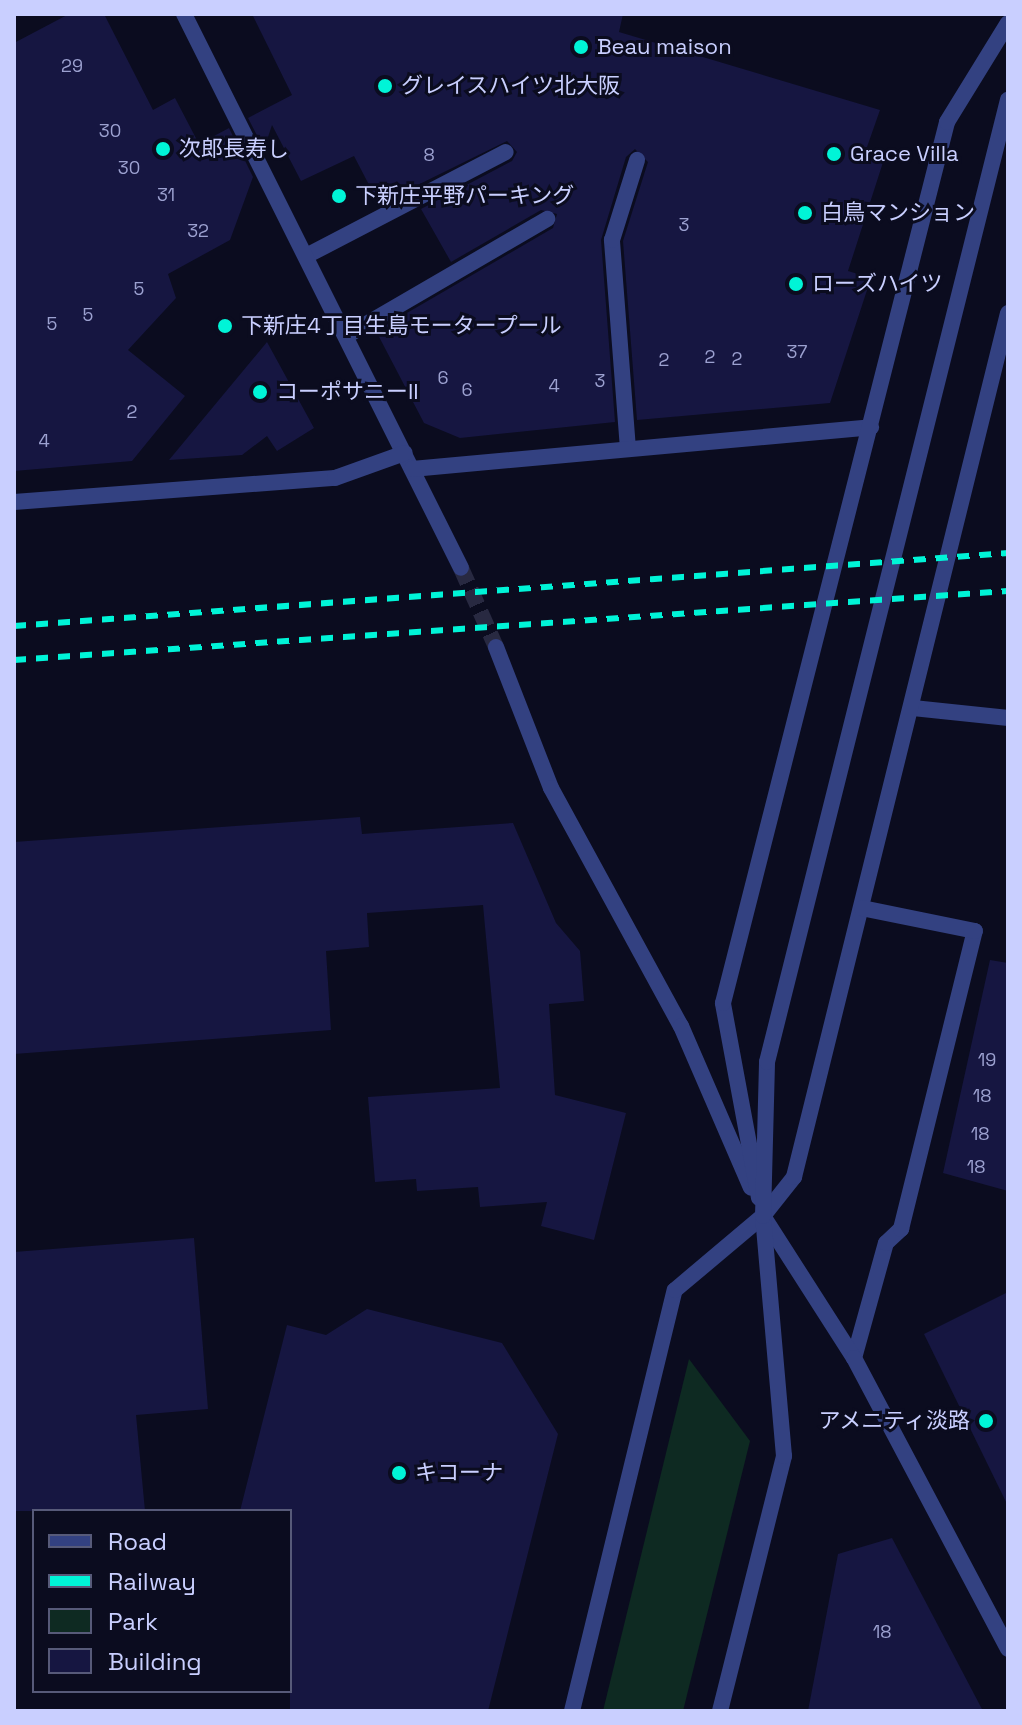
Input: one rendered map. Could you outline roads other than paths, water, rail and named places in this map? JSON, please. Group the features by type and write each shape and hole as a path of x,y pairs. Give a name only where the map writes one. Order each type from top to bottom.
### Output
{"street":[{"path":"184,14 461,568"},
{"path":"720,1711 784,1456 763,1216 723,1003 947,122 1008,23"},
{"path":"763,1216 767,1062 1008,100"},
{"path":"306,256 506,152"},
{"path":"628,449 612,240 637,160"},
{"path":"346,336 547,219"},
{"path":"572,1711 675,1290 763,1216 794,1177 913,708 1008,313"},
{"path":"14,502 335,478 409,461 628,449 871,427"},
{"path":"496,647 551,788 681,1026 763,1216 854,1358 1008,1649"},
{"path":"913,708 1008,718"},
{"path":"854,1358 886,1243 901,1229 975,931 862,908"}],"tunnel":[{"path":"461,568 496,647"}],"railway":[{"path":"14,626 1008,553"},
{"path":"14,660 1008,591"}],"place":[{"name":"Beau maison","path":"581,47"},
{"name":"グレイスハイツ北大阪","path":"385,86"},
{"name":"次郎長寿し","path":"163,149"},
{"name":"Grace Villa","path":"834,154"},
{"name":"下新庄平野パーキング","path":"339,196"},
{"name":"白鳥マンション","path":"805,213"},
{"name":"ローズハイツ","path":"796,284"},
{"name":"下新庄4丁目生島モータープール","path":"225,326"},
{"name":"コーポサニーII","path":"260,392"},
{"name":"アメニティ淡路","path":"986,1421"},
{"name":"キコーナ","path":"399,1473"}]}
